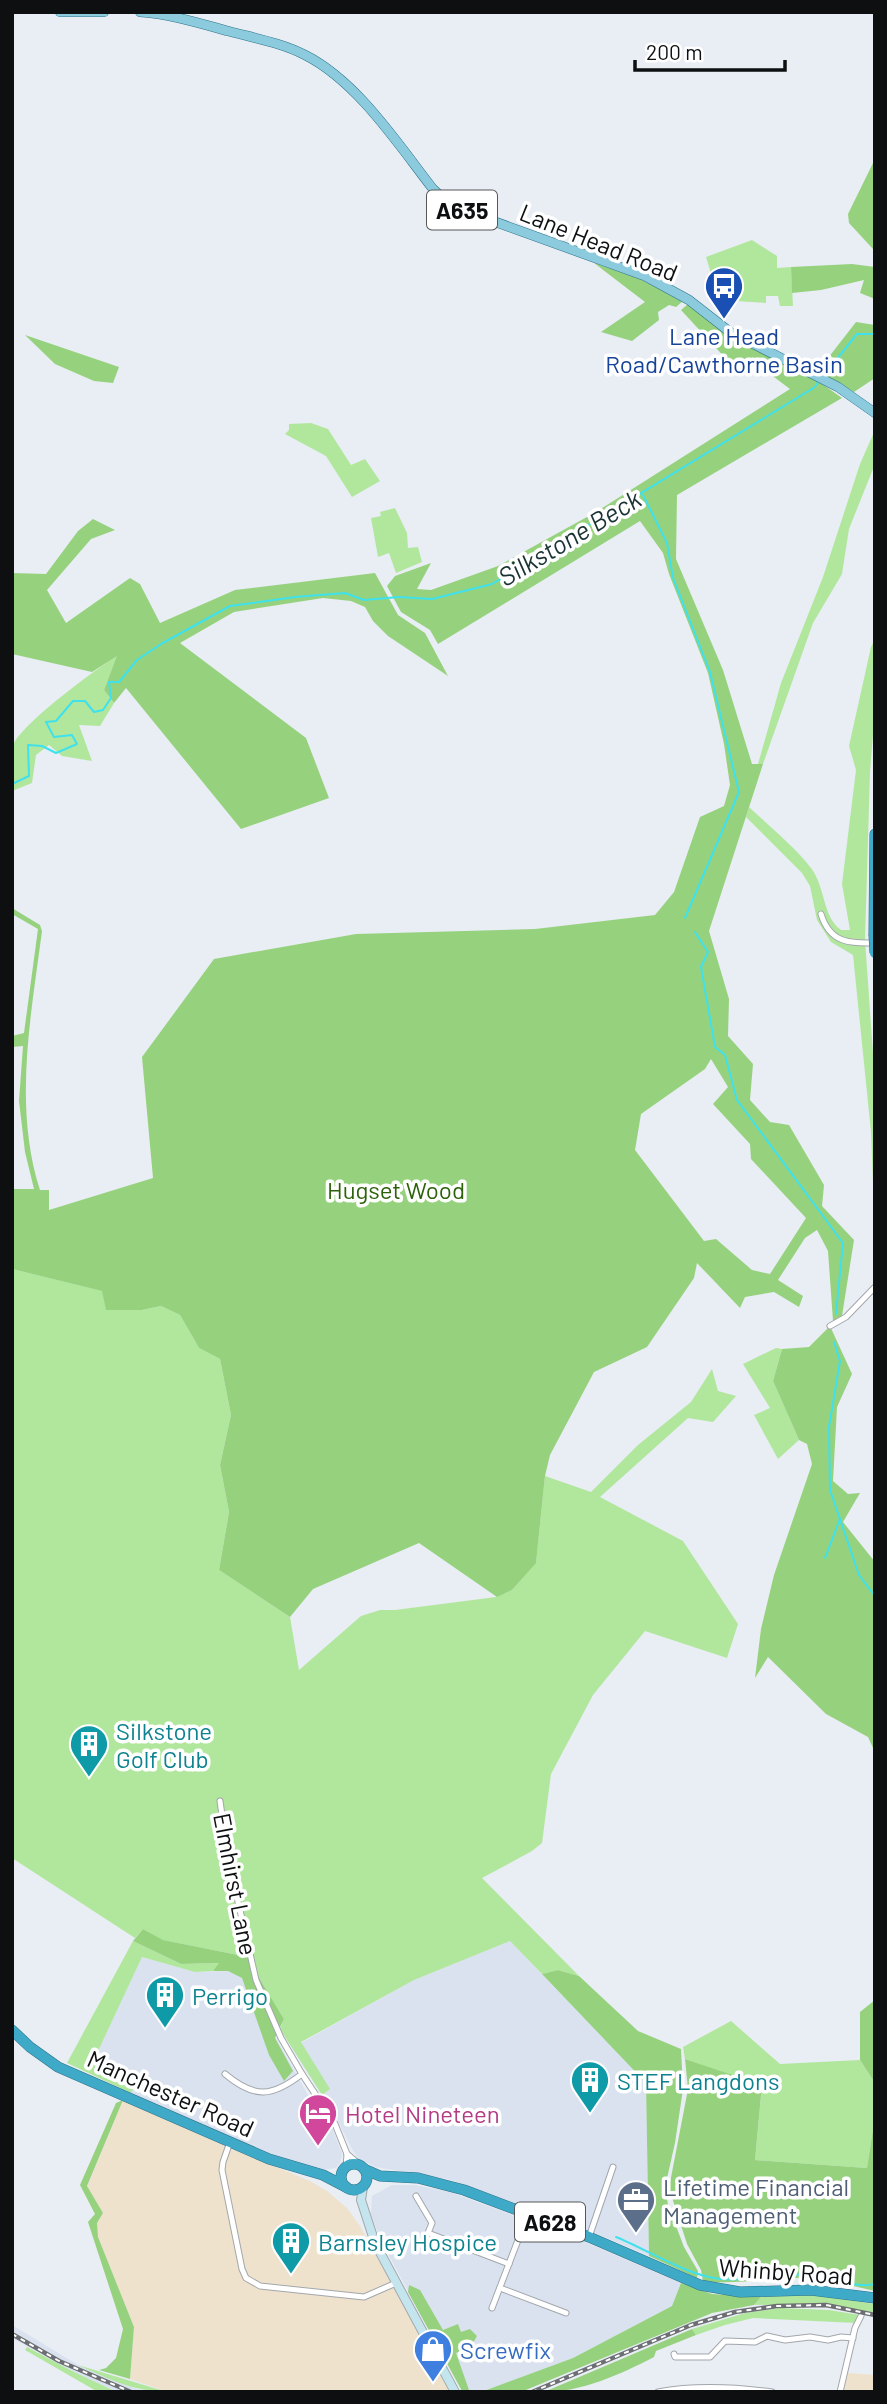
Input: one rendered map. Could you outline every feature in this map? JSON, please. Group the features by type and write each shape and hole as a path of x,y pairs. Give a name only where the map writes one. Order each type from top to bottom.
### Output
{"highway":[{"path":"875,834 875,955"},
{"name":"Manchester Road","path":"12,2031 58,2067 284,2165 323,2175 348,2188"},
{"name":"A628","path":"323,2175 338,2173 352,2164 363,2167"},
{"name":"Manchester Road","path":"363,2167 367,2175 364,2185"},
{"name":"Whinby Road","path":"363,2167 380,2176 439,2182 589,2237 682,2278 714,2288 750,2293 811,2290 875,2298"},
{"path":"345,2168 341,2178 348,2188 356,2190 380,2176"}],"main road":[{"path":"60,12 104,12"},
{"name":"Lane Head Road","path":"140,12 192,21 306,55 321,64 370,110 433,189 445,200 468,212 645,276 689,300 730,332 821,378 875,413"},
{"name":"Manchester Road","path":"361,2200 364,2185"},
{"name":"Manchester Road","path":"348,2188 361,2200 375,2243 455,2392"}],"street":[{"path":"821,914 825,927 845,942 874,938"},
{"path":"830,1326 846,1317 875,1287"},
{"name":"Elmhirst Lane","path":"220,1801 228,1858 253,1968 281,2038 335,2123 347,2154 345,2168"},
{"path":"225,2074 250,2091 263,2093 273,2092 302,2074"},
{"path":"230,2142 222,2170 242,2269 250,2281 262,2287 364,2297 396,2283"},
{"name":"Elmhirst Lane","path":"347,2154 363,2167"},
{"path":"589,2237 612,2167"},
{"path":"416,2196 432,2223 428,2233 509,2264"},
{"path":"492,2308 528,2214"},
{"path":"500,2288 566,2313"},
{"path":"839,2392 861,2316"},
{"path":"674,2354 675,2357 682,2358 710,2357 725,2341 755,2342 767,2336 785,2340 801,2337 828,2340 853,2338"},
{"path":"658,2392 701,2387 772,2392"}],"shaded area":[{"path":"510,1941 646,2083 649,2256 581,2227 448,2179 375,2167 358,2158 336,2117 292,2048 414,1980"},
{"path":"142,1957 195,1972 228,1971 242,1978 317,2111 331,2125 342,2154 336,2168 321,2170 265,2153 131,2093 135,2086 92,2064"},
{"path":"123,2100 220,2142 227,2149 310,2181 347,2208 360,2226 451,2392 167,2392 130,2379 134,2327 98,2237 97,2223 103,2213 87,2187"},
{"path":"392,2185 415,2185 450,2192 587,2243 681,2283 672,2306 573,2358 481,2392 463,2392 381,2241 371,2214 372,2196"},
{"path":"12,2325 78,2365 146,2392 117,2392 74,2372 12,2338"},
{"path":"848,2373 875,2375 875,2392 839,2392"}],"green space":[{"path":"875,159 873,249 849,223 848,214"},
{"path":"752,240 777,256 777,268 791,267 793,306 780,306 778,296 766,296 766,303 719,300 706,257"},
{"path":"594,263 638,278 683,301 676,307 669,305 658,312 659,320 632,341 601,332 645,302"},
{"path":"852,264 875,267 875,299 860,293 864,280 821,290 792,293 791,267"},
{"name":"Hugset Wood","path":"688,304 842,398 677,495 676,559 723,670 752,764 763,764 709,931 729,999 728,1036 753,1064 750,1100 770,1122 789,1125 824,1185 822,1206 854,1240 842,1316 833,1321 828,1251 817,1230 805,1238 778,1280 803,1296 799,1307 774,1292 745,1297 740,1308 697,1263 694,1278 647,1347 594,1372 550,1455 545,1476 536,1563 512,1590 497,1597 419,1543 313,1589 290,1617 219,1570 229,1512 220,1465 231,1415 220,1359 199,1348 180,1315 161,1306 142,1310 106,1310 102,1291 12,1269 12,1189 34,1189 25,1152 19,1101 23,1046 12,1047 12,1036 24,1033 38,929 12,914 12,908 40,925 42,931 29,1028 26,1094 32,1158 40,1190 49,1190 49,1210 153,1178 142,1057 214,959 356,934 535,929 655,915 674,892 700,817 724,806 730,785 708,673 663,553 640,521 438,644 430,630 401,612 387,586 395,576 431,563 417,589 431,590 498,566 596,512 790,389 762,368 728,361 681,310","holes":["711,1059 728,1087 713,1104 750,1144 751,1159 806,1218 770,1274 752,1270 716,1239 704,1241 635,1150 641,1114 705,1069"]},
{"path":"856,322 875,325 875,378 854,392 818,371"},
{"path":"25,335 119,367 113,383 94,381 55,364"},
{"path":"311,423 328,429 351,465 365,459 380,481 352,497 326,456 285,434 289,430 289,424"},
{"path":"875,430 875,464 849,529 842,574 813,623 763,764 758,764 781,683 823,577 860,464"},
{"path":"395,508 407,533 408,548 418,547 422,562 396,573 389,553 378,557 371,518"},
{"path":"93,519 115,530 91,539 47,590 66,623 130,578 140,584 160,623 235,590 375,573 398,615 425,633 448,676 388,636 373,621 365,607 351,601 323,598 234,612 180,643 306,738 329,798 241,829 126,688 114,703 104,690 117,656 92,672 12,654 12,573 46,574 78,531"},
{"path":"875,639 875,710 870,772 865,940 875,1082 875,1234 871,1132 853,955 831,942 817,920 810,886 802,873 746,817 749,807 797,852 816,876 830,917 841,930 850,930 842,884 856,770 849,746"},
{"path":"118,655 104,690 114,703 100,726 79,725 92,761 62,756 49,745 36,755 32,783 12,791 12,748 27,726 59,698"},
{"path":"12,1269 103,1291 142,1310 161,1306 180,1315 199,1348 220,1359 231,1415 220,1465 229,1512 219,1570 290,1617 299,1670 361,1616 380,1610 496,1597 512,1590 536,1562 545,1476 591,1492 638,1445 691,1402 712,1369 718,1391 736,1396 713,1422 688,1418 600,1497 683,1541 738,1624 727,1658 645,1631 593,1695 551,1774 542,1843 482,1878 579,1976 558,1970 542,1974 510,1941 414,1980 301,2042 330,2089 322,2095 280,2029 284,2019 258,1976 253,1958 162,1940 143,1929 135,1938 12,1858"},
{"path":"830,1326 852,1374 837,1407 833,1481 848,1494 860,1493 843,1522 875,1562 875,1780 874,1750 868,1737 826,1714 768,1657 755,1678 761,1629 774,1575 812,1464 807,1444 799,1440 773,1381 782,1349 809,1347"},
{"path":"776,1348 782,1349 773,1381 799,1440 778,1459 754,1415 770,1408 743,1364"},
{"path":"143,1929 163,1940 253,1958 258,1976 284,2019 275,2038 293,2071 284,2081 269,2055 242,1978 228,1971 213,1971 219,1963 181,1964 133,1941"},
{"path":"133,1941 181,1964 220,1963 213,1971 195,1972 142,1957 92,2064 135,2085 131,2093 67,2063"},
{"path":"558,1970 579,1976 638,2031 681,2049 683,2089 665,2187 668,2205 684,2247 698,2271 697,2278 649,2256 646,2083 542,1974"},
{"path":"875,2000 875,2083 860,2060 860,2012"},
{"path":"731,2021 780,2064 860,2060 875,2083 875,2116 867,2168 755,2160 762,2086 685,2059 683,2047"},
{"path":"685,2059 762,2085 755,2160 867,2168 875,2116 875,2291 805,2278 703,2281 701,2270 687,2244 669,2188 688,2089"},
{"path":"123,2100 87,2186 103,2213 97,2223 98,2237 134,2327 130,2379 99,2370 106,2368 116,2358 123,2329 88,2222 95,2214 80,2185 116,2103"},
{"path":"681,2283 712,2294 761,2297 754,2305 712,2313 521,2392 481,2392 573,2358 672,2306"},
{"path":"409,2285 420,2290 443,2330 458,2324 461,2332 470,2329 477,2336 470,2348 456,2353 469,2390 462,2391 408,2292"},
{"path":"800,2293 875,2304 875,2313 829,2304 754,2305 761,2297"},
{"path":"780,2308 829,2310 860,2315 856,2323 753,2318 696,2335 692,2329 745,2313"},
{"path":"692,2329 696,2335 656,2351 654,2357 615,2376 573,2389 544,2392"},
{"path":"27,2347 117,2392 98,2392 25,2350"},
{"path":"78,2365 167,2392 132,2387"}],"waterway":[{"name":"Silkstone Beck","path":"824,375 857,334 875,334"},
{"name":"Silkstone Beck","path":"12,784 29,776 28,745 42,746 56,753 77,744 72,735 54,737 46,722 56,721 73,701 85,701 94,712 103,710 111,698 109,682 119,682 137,660 230,606 345,593 364,600 399,597 432,599 492,584 815,387 818,382"},
{"path":"643,495 667,543 673,578 710,672 739,792 685,918"},
{"path":"695,932 708,952 701,967 715,1047 725,1055 737,1100 843,1243 836,1314"},
{"path":"834,1342 840,1361 829,1427 830,1490 859,1575 875,1596"},
{"path":"825,1558 840,1519"},
{"path":"616,2237 682,2268 709,2277 732,2280 795,2274 859,2285 875,2284"}],"railway":[{"path":"532,2392 691,2325 735,2312 777,2306 826,2305 875,2315"},
{"path":"12,2334 59,2361 131,2392"}],"place":[{"name":"Lane Head Road/Cawthorne Basin","path":"724,320"},
{"name":"Silkstone Golf Club","path":"89,1778"},
{"name":"Perrigo","path":"165,2029"},
{"name":"STEF Langdons","path":"590,2114"},
{"name":"Hotel Nineteen","path":"318,2147"},
{"name":"Lifetime Financial Management","path":"636,2234"},
{"name":"Barnsley Hospice","path":"291,2275"},
{"name":"Screwfix","path":"433,2383"}]}
